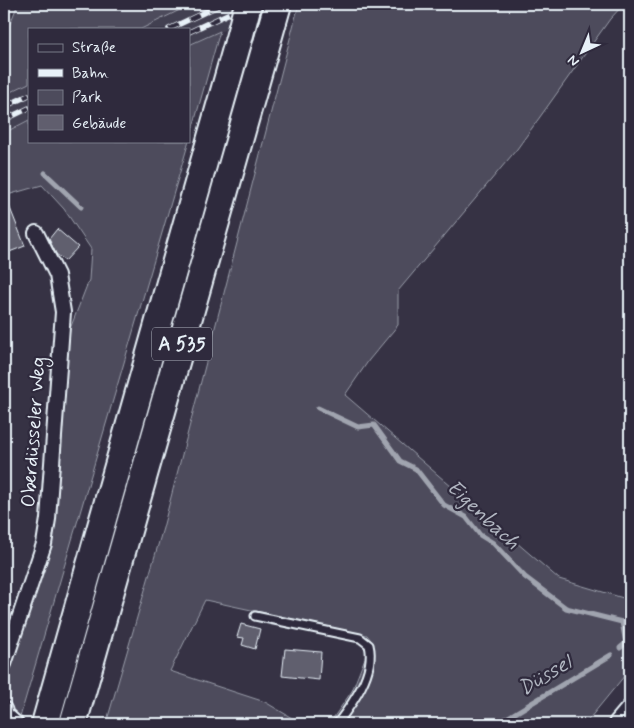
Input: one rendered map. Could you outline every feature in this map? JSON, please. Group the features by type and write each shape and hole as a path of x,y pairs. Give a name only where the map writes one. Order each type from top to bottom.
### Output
{"highway":[{"name":"A 535","path":"44,724 248,4"},
{"name":"A 535","path":"73,724 92,663 275,14"}],"main road":[{"path":"619,724 630,711"}],"street":[{"name":"Oberdüsseler Weg","path":"4,664 44,544 48,519 63,312 57,275 36,233"},
{"path":"4,709 6,715 16,724"}],"lane":[{"path":"255,616 360,638 369,645 370,655 363,683 336,724"}],"shaded area":[{"path":"192,4 285,4 190,45 190,28 143,28"},
{"path":"28,83 28,121 4,133 4,95"}],"green space":[{"path":"18,4 192,4 143,28 28,28 28,83 4,95 4,32 7,31"},
{"path":"299,4 624,4 610,19 517,149 398,291 398,325 369,360 345,395 559,579 630,600 630,669 585,724 329,724 352,691 365,658 374,644 367,635 205,600 170,671 265,702 302,724 106,724 163,528"},
{"path":"220,31 190,137 190,45"},
{"path":"28,121 28,142 189,142 18,724 4,724 7,665 30,600 65,380 70,329 89,280 91,249 64,209 42,185 4,196 4,133"}],"building":[{"path":"4,193 25,246 4,254"},
{"path":"57,229 78,247 65,261 56,254 49,239"},
{"path":"241,624 260,629 255,649 242,645 244,638 237,637"},
{"path":"285,649 321,652 319,680 282,676"}],"waterway":[{"name":"Eigenbach","path":"45,173 81,207"},
{"name":"Eigenbach","path":"318,408 358,427 374,425 400,461 416,469 444,505 466,517 480,535 493,543 525,577 566,608 622,622 626,643"},
{"name":"Düssel","path":"620,648 626,643 630,644"},
{"name":"Düssel","path":"497,724 611,655"}],"railway":[{"path":"171,28 222,4"},
{"path":"190,32 249,4"},
{"path":"4,107 28,95"},
{"path":"4,120 28,108"}]}
